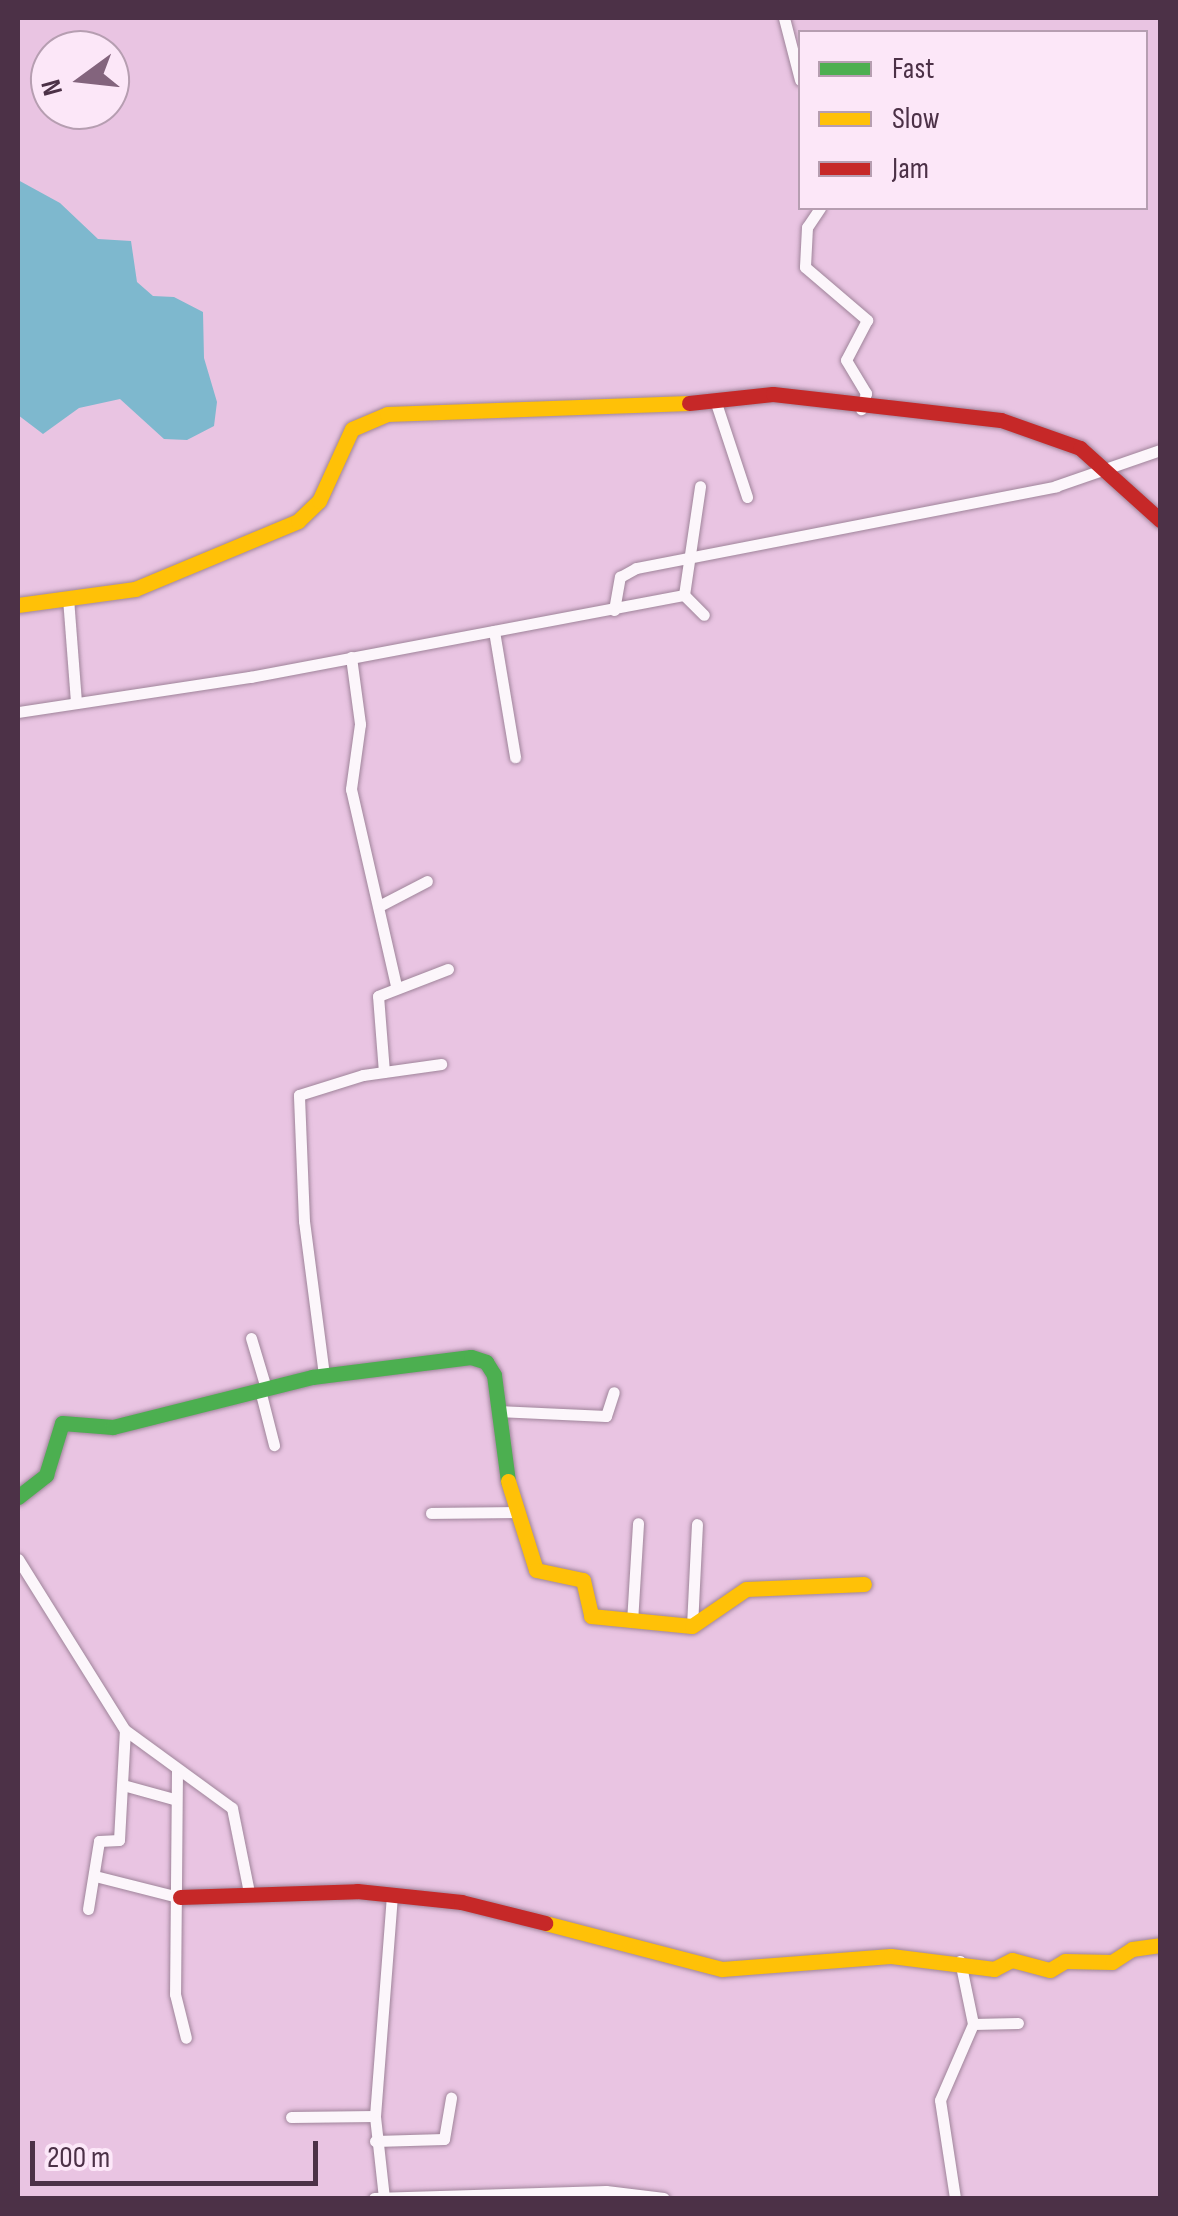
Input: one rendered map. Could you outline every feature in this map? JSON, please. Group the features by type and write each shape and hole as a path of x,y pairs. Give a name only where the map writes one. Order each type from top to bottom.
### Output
{"street":[{"path":"784,18 798,72"},
{"path":"819,210 807,227 805,268 867,320 846,360 866,392 861,408"},
{"path":"18,605 135,588 305,517 347,436 363,420 716,402 774,394 861,408 1020,425 1080,448 1160,520"},
{"path":"716,402 747,498"},
{"path":"614,610 624,573 1103,472 1160,450"},
{"path":"684,595 700,486"},
{"path":"18,712 351,657 684,595"},
{"path":"684,595 704,615"},
{"path":"68,598 76,704"},
{"path":"494,630 515,756"},
{"path":"351,657 360,736 350,789 396,985"},
{"path":"378,906 427,881"},
{"path":"384,1072 374,1005 396,985 448,968"},
{"path":"324,1376 304,1220 308,1180 298,1098 311,1087 442,1064"},
{"path":"251,1338 274,1445"},
{"path":"18,1497 46,1474 62,1423 123,1425 324,1376 450,1356 479,1358 494,1375 514,1512 538,1574 580,1578 591,1616 692,1626 746,1588 864,1584"},
{"path":"497,1412 606,1416 614,1392"},
{"path":"431,1512 514,1512"},
{"path":"632,1622 638,1522"},
{"path":"692,1626 697,1524"},
{"path":"18,1559 125,1730 237,1815 250,1892"},
{"path":"88,1908 100,1838 120,1840 125,1730"},
{"path":"177,1770 175,1994 186,2038"},
{"path":"123,1785 174,1800"},
{"path":"95,1876 177,1896 250,1892 392,1894 461,1902 698,1967 840,1964 892,1956 960,1961 996,1969 1013,1960 1052,1970 1065,1962 1112,1962 1132,1949 1160,1945"},
{"path":"392,1894 374,2116 381,2198 606,2191 664,2198"},
{"path":"955,2198 940,2100 973,2024 960,1961"},
{"path":"973,2024 1018,2024"},
{"path":"374,2141 444,2140 451,2098"},
{"path":"292,2117 374,2116"}],"water":[{"path":"18,180 60,203 98,239 131,241 137,282 153,296 174,297 203,312 204,358 217,402 214,426 187,440 164,439 120,399 79,408 43,434 18,415"}],"traffic: fast":[{"path":"18,1497 46,1475 62,1423 113,1427 312,1377 471,1357 486,1362 494,1375 508,1481"}],"traffic: slow":[{"path":"18,605 135,589 298,521 319,501 352,429 387,414 689,403"},
{"path":"508,1481 536,1570 583,1580 591,1616 692,1626 746,1589 864,1584"},
{"path":"545,1923 722,1969 891,1956 994,1969 1012,1960 1050,1970 1065,1961 1112,1962 1132,1949 1160,1945"}],"traffic: jam":[{"path":"689,403 773,394 1001,420 1080,448 1160,520"},
{"path":"180,1897 357,1891 461,1902 545,1923"}]}
